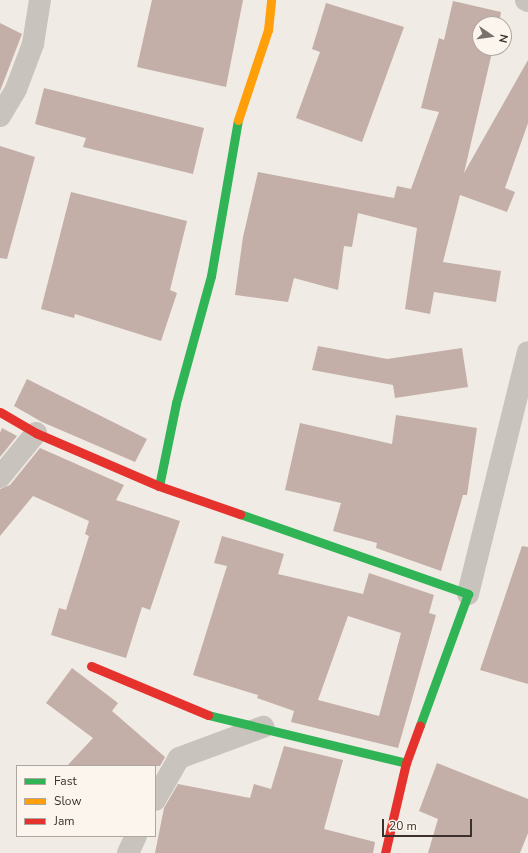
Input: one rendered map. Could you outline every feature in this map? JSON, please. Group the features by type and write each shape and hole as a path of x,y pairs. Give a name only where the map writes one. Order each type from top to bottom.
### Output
{"street":[{"path":"0,116 16,89 33,44 40,0"},
{"path":"159,486 176,403 211,276 234,133 268,30 271,0"},
{"path":"385,853 406,763 468,594 528,352"},
{"path":"0,412 36,433 159,486 468,594"},
{"path":"0,477 36,433"},
{"path":"91,666 201,712 406,763"},
{"path":"156,798 179,758 263,727"},
{"path":"128,853 136,837"}],"building":[{"path":"152,0 243,0 226,87 137,67"},
{"path":"453,1 501,12 500,16 472,16 472,56 491,56 464,173 528,60 528,123 505,188 515,192 507,212 460,195 443,262 501,271 496,302 434,292 430,314 405,309 417,228 358,213 352,247 344,246 338,290 294,278 288,302 235,295 243,237 258,172 394,198 397,186 411,189 439,112 421,108 439,38 444,40"},
{"path":"326,3 404,27 362,142 296,118 320,52 312,49"},
{"path":"0,23 22,34 0,91"},
{"path":"44,88 204,128 193,174 83,147 86,138 35,124"},
{"path":"0,146 35,157 7,259 0,258"},
{"path":"71,192 187,221 170,290 177,293 161,341 75,314 74,318 41,309"},
{"path":"318,346 387,359 462,348 468,387 395,398 393,385 312,370"},
{"path":"27,379 147,439 135,462 42,422 14,406"},
{"path":"396,415 477,428 467,495 463,495 441,571 376,548 377,543 333,531 341,503 285,490 300,423 392,444"},
{"path":"2,428 17,436 0,457 0,433"},
{"path":"40,448 124,485 116,500 180,521 150,610 142,607 126,658 51,635 59,608 66,610 89,536 85,534 89,521 33,496 0,536 0,489 10,485"},
{"path":"222,536 284,554 278,574 363,594 369,573 434,595 429,613 436,615 398,748 291,722 294,711 257,698 258,695 193,675 227,566 214,563","holes":["348,616 401,633 379,716 318,700"]},
{"path":"522,546 528,547 528,684 480,670"},
{"path":"72,668 118,703 112,711 165,757 160,766 68,765 93,738 46,703"},
{"path":"284,746 343,760 324,829 375,842 373,853 155,853 164,808 178,784 250,798 254,784 271,789"},
{"path":"437,763 528,799 528,833 520,853 428,853 438,819 419,811"}],"traffic: fast":[{"path":"159,486 176,403 211,276 238,120"},
{"path":"240,514 468,594 420,725"},
{"path":"208,715 406,763"}],"traffic: slow":[{"path":"238,120 268,30 271,0"}],"traffic: jam":[{"path":"0,412 36,433 159,486 240,514"},
{"path":"91,666 208,715"},
{"path":"385,853 406,763 420,725"}]}
